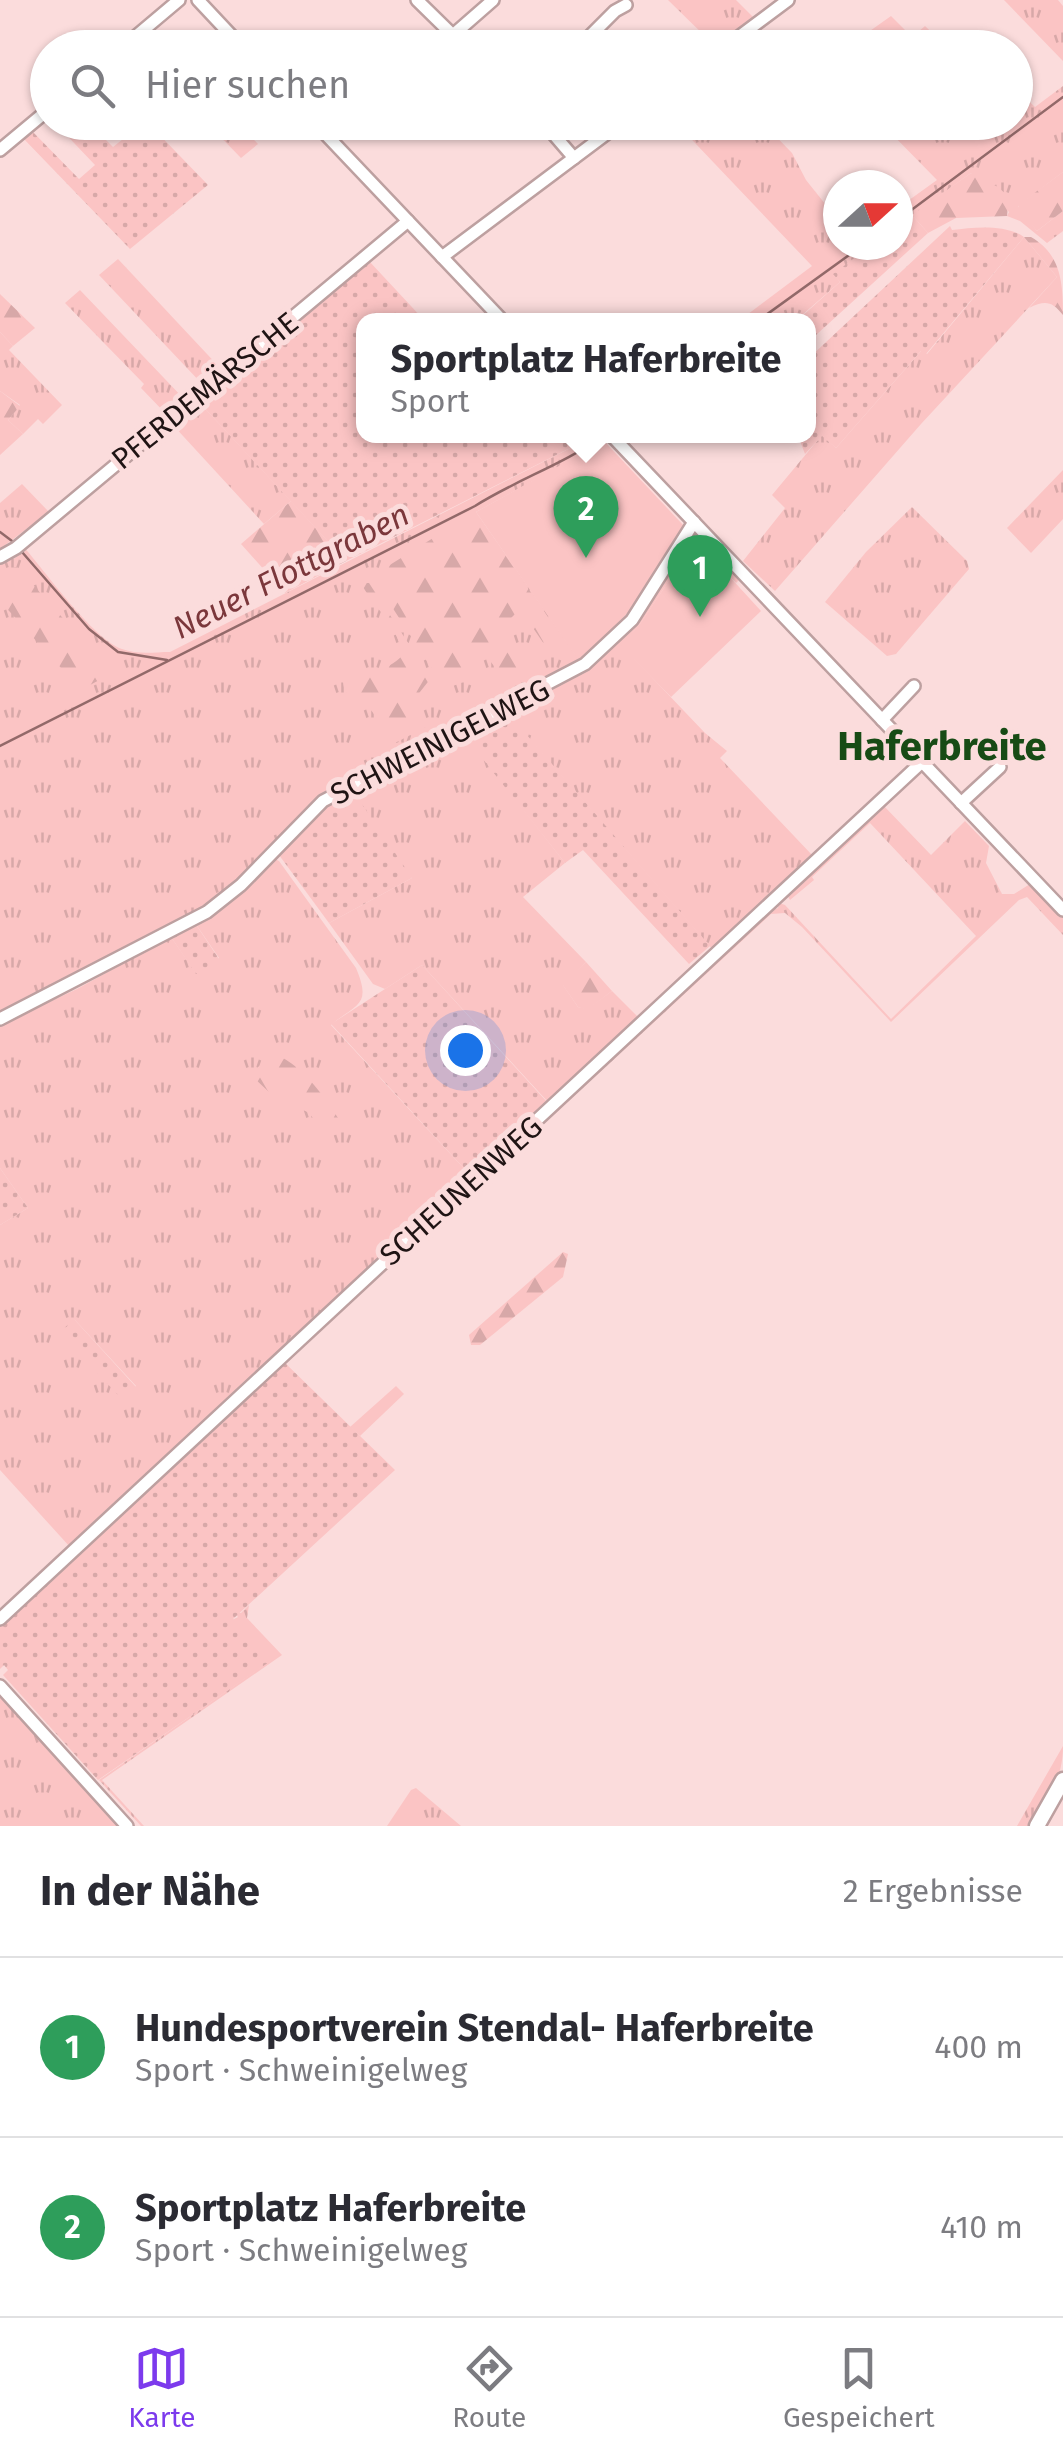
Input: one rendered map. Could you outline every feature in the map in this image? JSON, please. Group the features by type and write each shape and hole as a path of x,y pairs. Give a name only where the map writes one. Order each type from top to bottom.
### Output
{"main road":[{"path":"1037,1826 1063,1780"}],"street":[{"path":"143,30 179,0"},
{"path":"198,0 226,30"},
{"path":"417,0 448,30"},
{"path":"459,30 493,0"},
{"path":"748,30 788,0"},
{"path":"596,30 626,5"},
{"path":"0,150 30,125"},
{"path":"331,140 495,313"},
{"path":"558,140 574,158"},
{"path":"442,257 598,140"},
{"name":"PFERDEMÄRSCHE","path":"0,557 16,548 408,221"},
{"path":"619,443 1063,910"},
{"name":"SCHWEINIGELWEG","path":"0,1019 207,912 241,885 323,801 576,671 632,620 694,522"},
{"path":"882,720 914,686"},
{"name":"SCHEUNENWEG","path":"0,1619 922,762"},
{"path":"961,803 1000,767"},
{"path":"0,1686 126,1826"}],"green space":[{"path":"668,0 736,0 754,18 737,30 699,30"},
{"path":"1004,0 1058,0 1063,6 1063,61"},
{"path":"891,16 905,30 871,30"},
{"path":"1063,86 1063,172 1018,206 1037,231 1063,211 1063,231 1047,243 1020,221 1007,216 1009,212 971,173 913,215 913,197 937,180 898,140 1033,140 1033,105"},
{"path":"30,129 30,140 41,140 79,179 95,165 71,140 106,140 113,147 122,140 164,140 208,185 130,249 22,137"},
{"path":"224,140 254,140 258,144 241,158"},
{"path":"692,140 779,140 823,201 823,260 852,260 834,274 840,282 804,313 749,313 812,266"},
{"path":"1063,172 1063,211 1037,231 1018,205"},
{"path":"971,173 1009,197 1007,216 956,218 928,233 913,214"},
{"path":"913,216 928,233 913,247"},
{"path":"950,226 952,230 999,228 1024,237 926,354 921,351 836,448 822,436 816,442 816,351"},
{"path":"1024,237 1057,277 775,591 743,561 785,508 772,495 822,435 836,448 922,350 927,354"},
{"path":"1024,237 1041,244 1054,261 1061,281 1063,315 1048,303 1029,308 1057,277"},
{"path":"118,259 222,370 203,385 99,275"},
{"path":"852,260 898,260 816,335 816,313 805,313 840,282 833,274"},
{"path":"369,261 417,313 356,313 356,443 580,443 346,561 198,401"},
{"path":"80,290 185,400 167,415 141,388 144,384 65,303"},
{"path":"0,294 35,328 13,346 0,332"},
{"path":"0,332 13,346 9,350 62,405 43,424 38,419 23,434 8,420 20,405 0,391"},
{"path":"0,391 20,406 8,420 23,434 0,455"},
{"path":"198,401 291,501 264,524 172,424"},
{"path":"580,443 602,443 476,512 580,661 643,597 625,623 579,666 325,796 234,888 200,910 0,1012 0,563 15,558 23,546 84,619 110,643 134,652 170,652"},
{"path":"606,443 684,526 643,597 580,662 476,512"},
{"path":"801,443 815,443 805,454"},
{"path":"1063,470 1063,519 1031,553 1007,528"},
{"path":"22,484 49,512 0,549 0,503"},
{"path":"291,501 346,561 285,593 241,544"},
{"path":"912,507 967,561 969,569 896,654 887,656 825,602 866,552"},
{"path":"475,512 564,640 553,657 520,609 495,634 526,678 511,689 485,654 477,656 473,678 445,689 372,576"},
{"path":"696,531 740,579 736,583 696,540 622,646 727,751 720,758 813,856 713,950 506,712 464,733 565,863 523,897 586,962 563,985 578,1007 587,1009 612,991 639,1018 531,1123 548,1102 422,965 385,989 373,984 329,923 412,878 316,809 580,672 612,644"},
{"path":"696,540 761,611 671,697 621,646"},
{"path":"17,567 112,673 81,690 0,601 0,570"},
{"path":"369,583 431,678 416,697 426,727 393,744 369,707 347,694 343,682 386,668 401,657 398,639 362,585"},
{"path":"506,711 710,946 689,964 583,850 565,863 463,734"},
{"path":"353,791 412,878 329,923 279,855 327,805"},
{"path":"883,805 931,855 965,821 989,846 986,863 1002,894 1014,894 1030,884 1063,917 1063,935 1027,897 1019,900 891,1022 802,927 785,913 771,914 285,1363 779,903 891,1019 976,936 870,823 812,877 814,880 790,900 787,895"},
{"path":"273,858 279,861 361,980 359,1002 331,1025 470,1175 70,1547 0,1470 0,1225 28,1208 0,1168 0,1025 77,989 171,937 196,973 219,958 195,923","holes":["74,1319 136,1386 122,1398"]},
{"path":"195,923 219,959 196,974 171,937"},
{"path":"586,962 612,991 587,1010 578,1007 562,984"},
{"path":"422,965 548,1103 470,1175 331,1024"},
{"path":"275,1054 306,1075 322,1094 343,1125 338,1134 327,1136 309,1113 269,1092 253,1077 258,1067"},
{"path":"0,1168 28,1208 0,1225"},
{"path":"563,1252 568,1254 563,1277 480,1345 471,1345 469,1335"},
{"path":"74,1319 136,1387 122,1399 59,1333"},
{"path":"283,1361 395,1470 233,1619 272,1660 98,1780 3,1675 8,1670 4,1665 0,1669 0,1624"},
{"path":"396,1386 404,1394 360,1436 350,1427"},
{"path":"249,1605 247,1618 282,1655 102,1780 141,1826 99,1780 271,1660 232,1620 238,1617 234,1612 241,1613"},
{"path":"0,1693 121,1826 0,1826"},
{"path":"1063,1746 1060,1769 1049,1797 1031,1826 1017,1826"},
{"path":"416,1788 461,1826 387,1826"}],"waterway":[{"name":"Neuer Flottgraben","path":"1033,119 1063,97"},
{"name":"Neuer Flottgraben","path":"913,209 1005,140"},
{"name":"Neuer Flottgraben","path":"769,313 842,260"},
{"name":"Neuer Flottgraben","path":"0,746 592,443"},
{"path":"0,532 12,541"},
{"path":"22,552 89,629 118,652 167,660"}],"place":[{"name":"Sportplatz Haferbreite","path":"586,558"},
{"name":"Hundesportverein Stendal- Haferbreite","path":"700,617"}],"district":[{"name":"Haferbreite","path":"942,746"}]}
